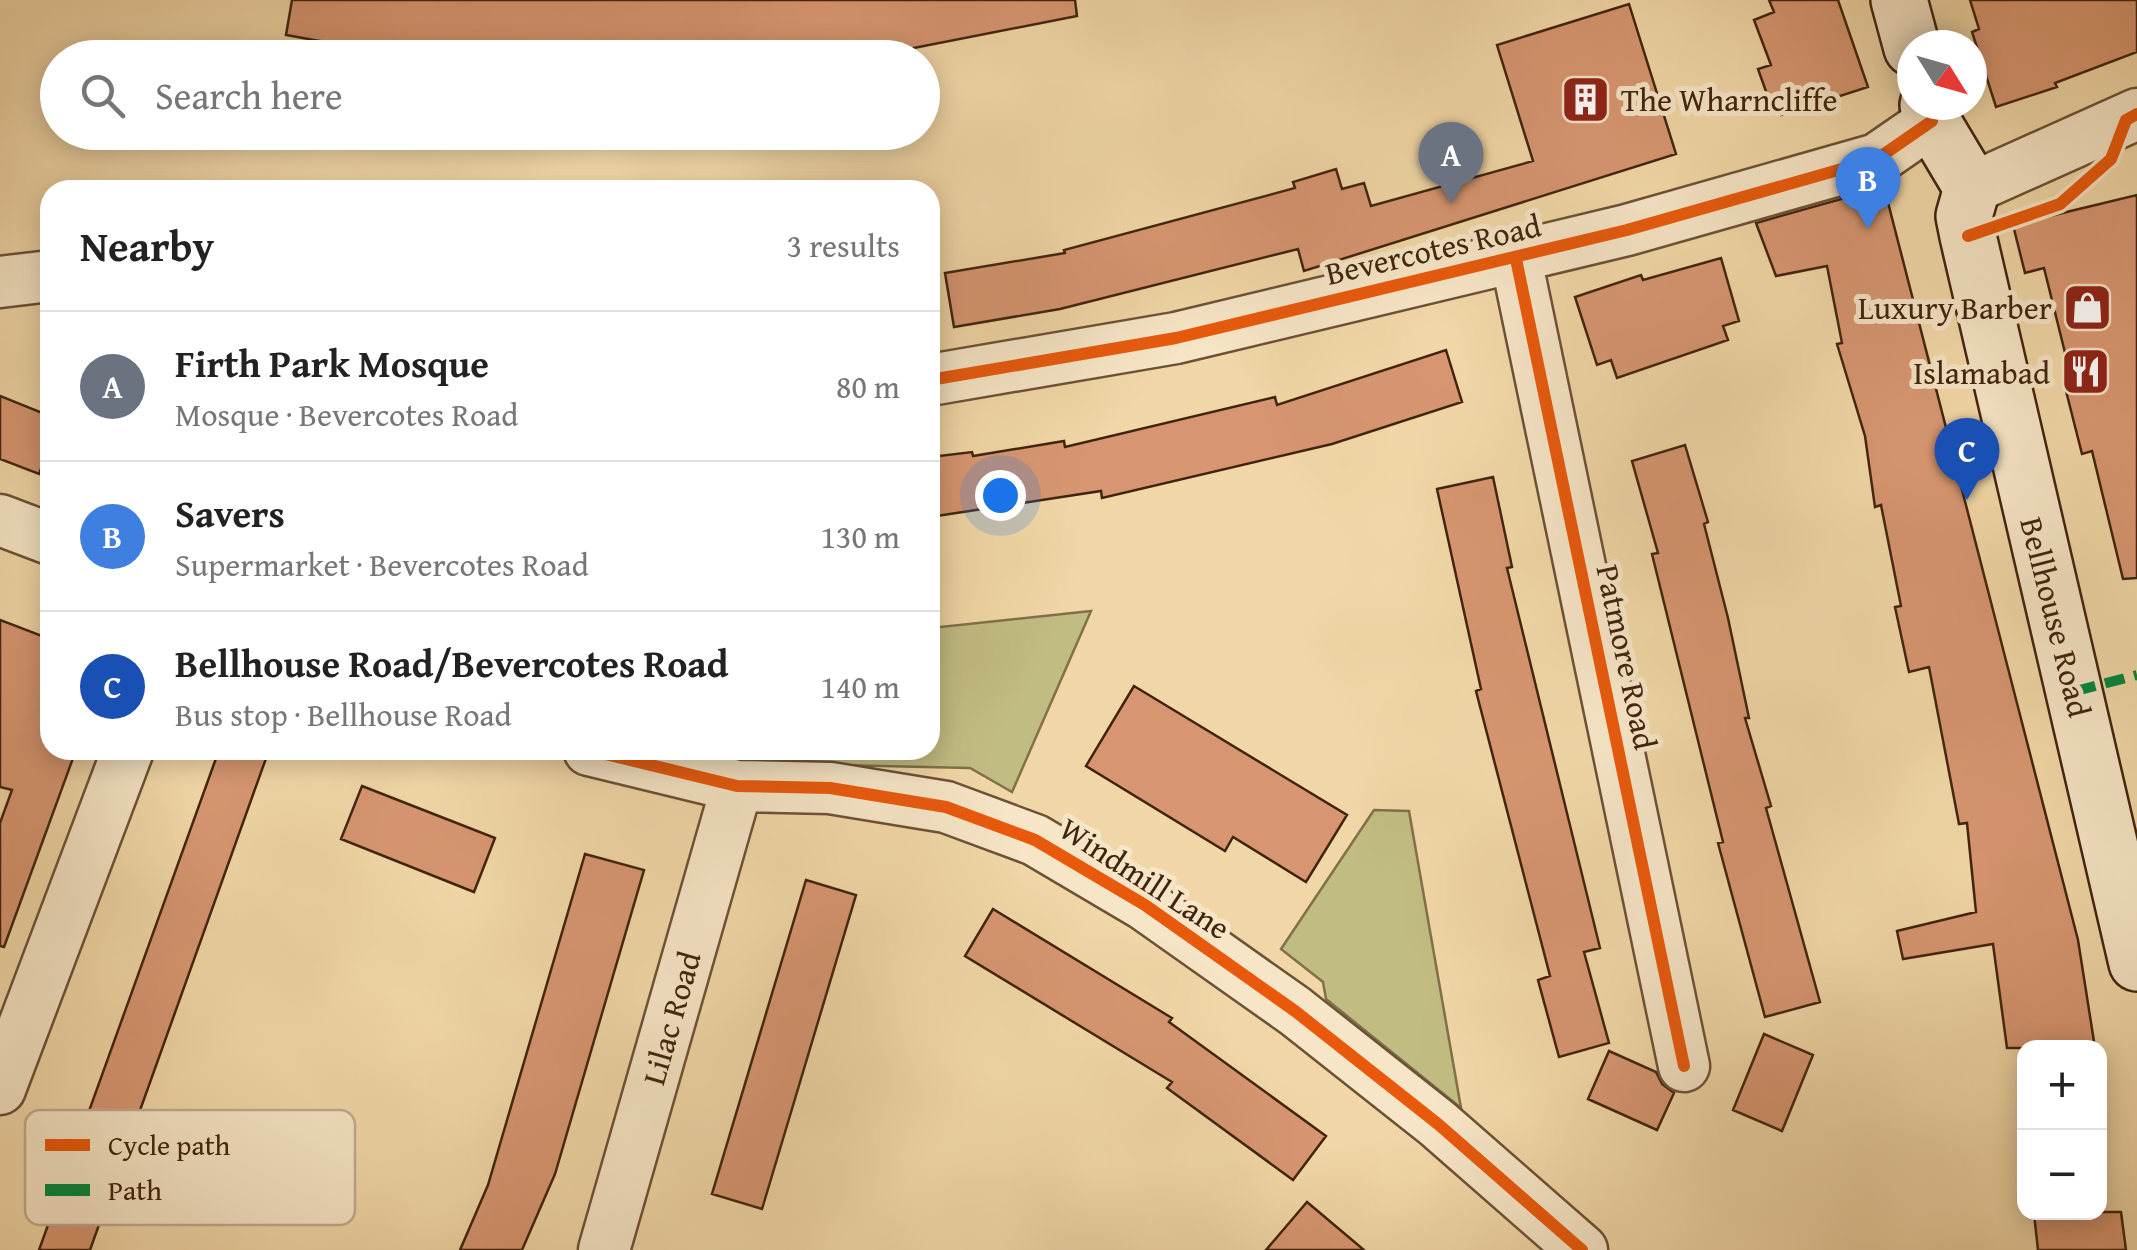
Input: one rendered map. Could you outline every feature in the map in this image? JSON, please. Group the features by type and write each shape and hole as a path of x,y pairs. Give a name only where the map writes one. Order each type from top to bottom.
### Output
{"main road":[{"path":"1899,0 1907,30"},
{"path":"1934,120 1972,188"},
{"name":"Bellhouse Road","path":"1972,188 1964,216 1968,236 2137,963"}],"street":[{"path":"1972,188 2137,114"},
{"name":"Bevercotes Road","path":"940,378 1176,338 1516,259 1877,159 1922,120"},
{"name":"Patmore Road","path":"1516,259 1684,1066"},
{"path":"0,282 40,277"},
{"path":"0,520 40,535"},
{"path":"0,1090 124,760"},
{"name":"Windmill Lane","path":"630,760 737,786 830,788 946,807 1035,840 1145,905 1295,1010 1438,1124 1582,1250"},
{"name":"Lilac Road","path":"615,1247 737,786"}],"shaded area":[{"path":"1091,611 1012,792 970,768 763,760 940,760 940,627"},
{"path":"1374,810 1409,811 1461,1108 1326,999 1323,982 1281,949"}],"building":[{"path":"292,0 1075,0 1077,16 940,43 314,40 286,35"},
{"path":"1769,0 1838,0 1868,87 1781,115 1779,109 1773,111 1758,69 1771,65 1754,20 1774,12"},
{"path":"1970,0 2137,0 2137,52 2055,83 2057,87 1996,107 1987,79 1987,30 1979,29"},
{"path":"1629,4 1676,154 1304,271 1298,249 1060,309 954,327 945,273 1065,253 1064,250 1295,188 1293,182 1336,169 1342,189 1364,183 1371,206 1533,161 1497,45"},
{"path":"1884,187 2078,940 2094,1040 2017,1040 2017,1048 2007,1048 1993,944 1903,959 1897,931 1976,912 1967,823 1959,824 1929,667 1909,672 1895,607 1901,606 1881,505 1875,507 1865,436 1837,344 1842,343 1827,266 1776,276 1756,223"},
{"path":"2137,195 2137,578 2123,579 2092,451 2082,454 2066,391 2074,389 2044,268 2025,273 2013,225"},
{"path":"1721,258 1739,321 1723,326 1728,340 1617,378 1611,360 1597,365 1575,297 1641,275 1643,280"},
{"path":"1446,350 1462,402 1332,444 1102,498 1101,491 940,515 940,456 972,452 973,456 1064,441 1065,447 1275,397 1277,405"},
{"path":"0,396 40,412 40,471 0,459"},
{"path":"1685,445 1708,522 1704,524 1728,618 1749,718 1745,718 1771,806 1766,808 1820,1002 1765,1017 1718,843 1723,842 1652,554 1658,553 1632,461"},
{"path":"1493,477 1512,567 1507,568 1600,948 1584,952 1609,1043 1559,1057 1538,980 1550,976 1476,691 1481,689 1437,489"},
{"path":"0,620 40,635 40,760 72,760 4,947 0,946 0,823 12,790 0,787"},
{"path":"1134,686 1347,815 1306,882 1233,837 1225,851 1086,766"},
{"path":"215,760 265,760 140,1110 89,1110"},
{"path":"362,786 495,838 474,892 341,839"},
{"path":"585,854 644,870 555,1174 522,1250 460,1250 488,1185"},
{"path":"806,880 856,895 762,1209 712,1194"},
{"path":"993,909 1172,1018 1169,1022 1326,1136 1293,1180 1167,1088 1172,1082 965,956"},
{"path":"1764,1034 1813,1055 1782,1131 1733,1110"},
{"path":"1609,1051 1656,1072 1662,1084 1674,1093 1657,1130 1588,1099"},
{"path":"1307,1202 1364,1250 1266,1250"},
{"path":"2107,1212 2121,1212 2126,1250 2038,1250 2035,1220 2107,1220"},
{"path":"48,1225 99,1225 90,1250 39,1250"}],"marked path":[{"path":"2076,691 2137,675"}],"cycle path":[{"path":"1968,236 2060,204 2111,159 2126,120 2137,114"},
{"path":"940,378 1176,338 1627,230 1877,159 1932,121"},
{"path":"1516,259 1684,1066"},
{"path":"630,760 737,786 830,788 946,807 1035,840 1145,905 1295,1011 1438,1124 1582,1250"}],"place":[{"name":"The Wharncliffe","path":"1586,99"},
{"name":"Firth Park Mosque","path":"1451,204"},
{"name":"Savers","path":"1868,229"},
{"name":"Luxury Barber","path":"2087,307"},
{"name":"Islamabad","path":"2085,372"},
{"name":"Bellhouse Road/Bevercotes Road","path":"1967,500"}]}
